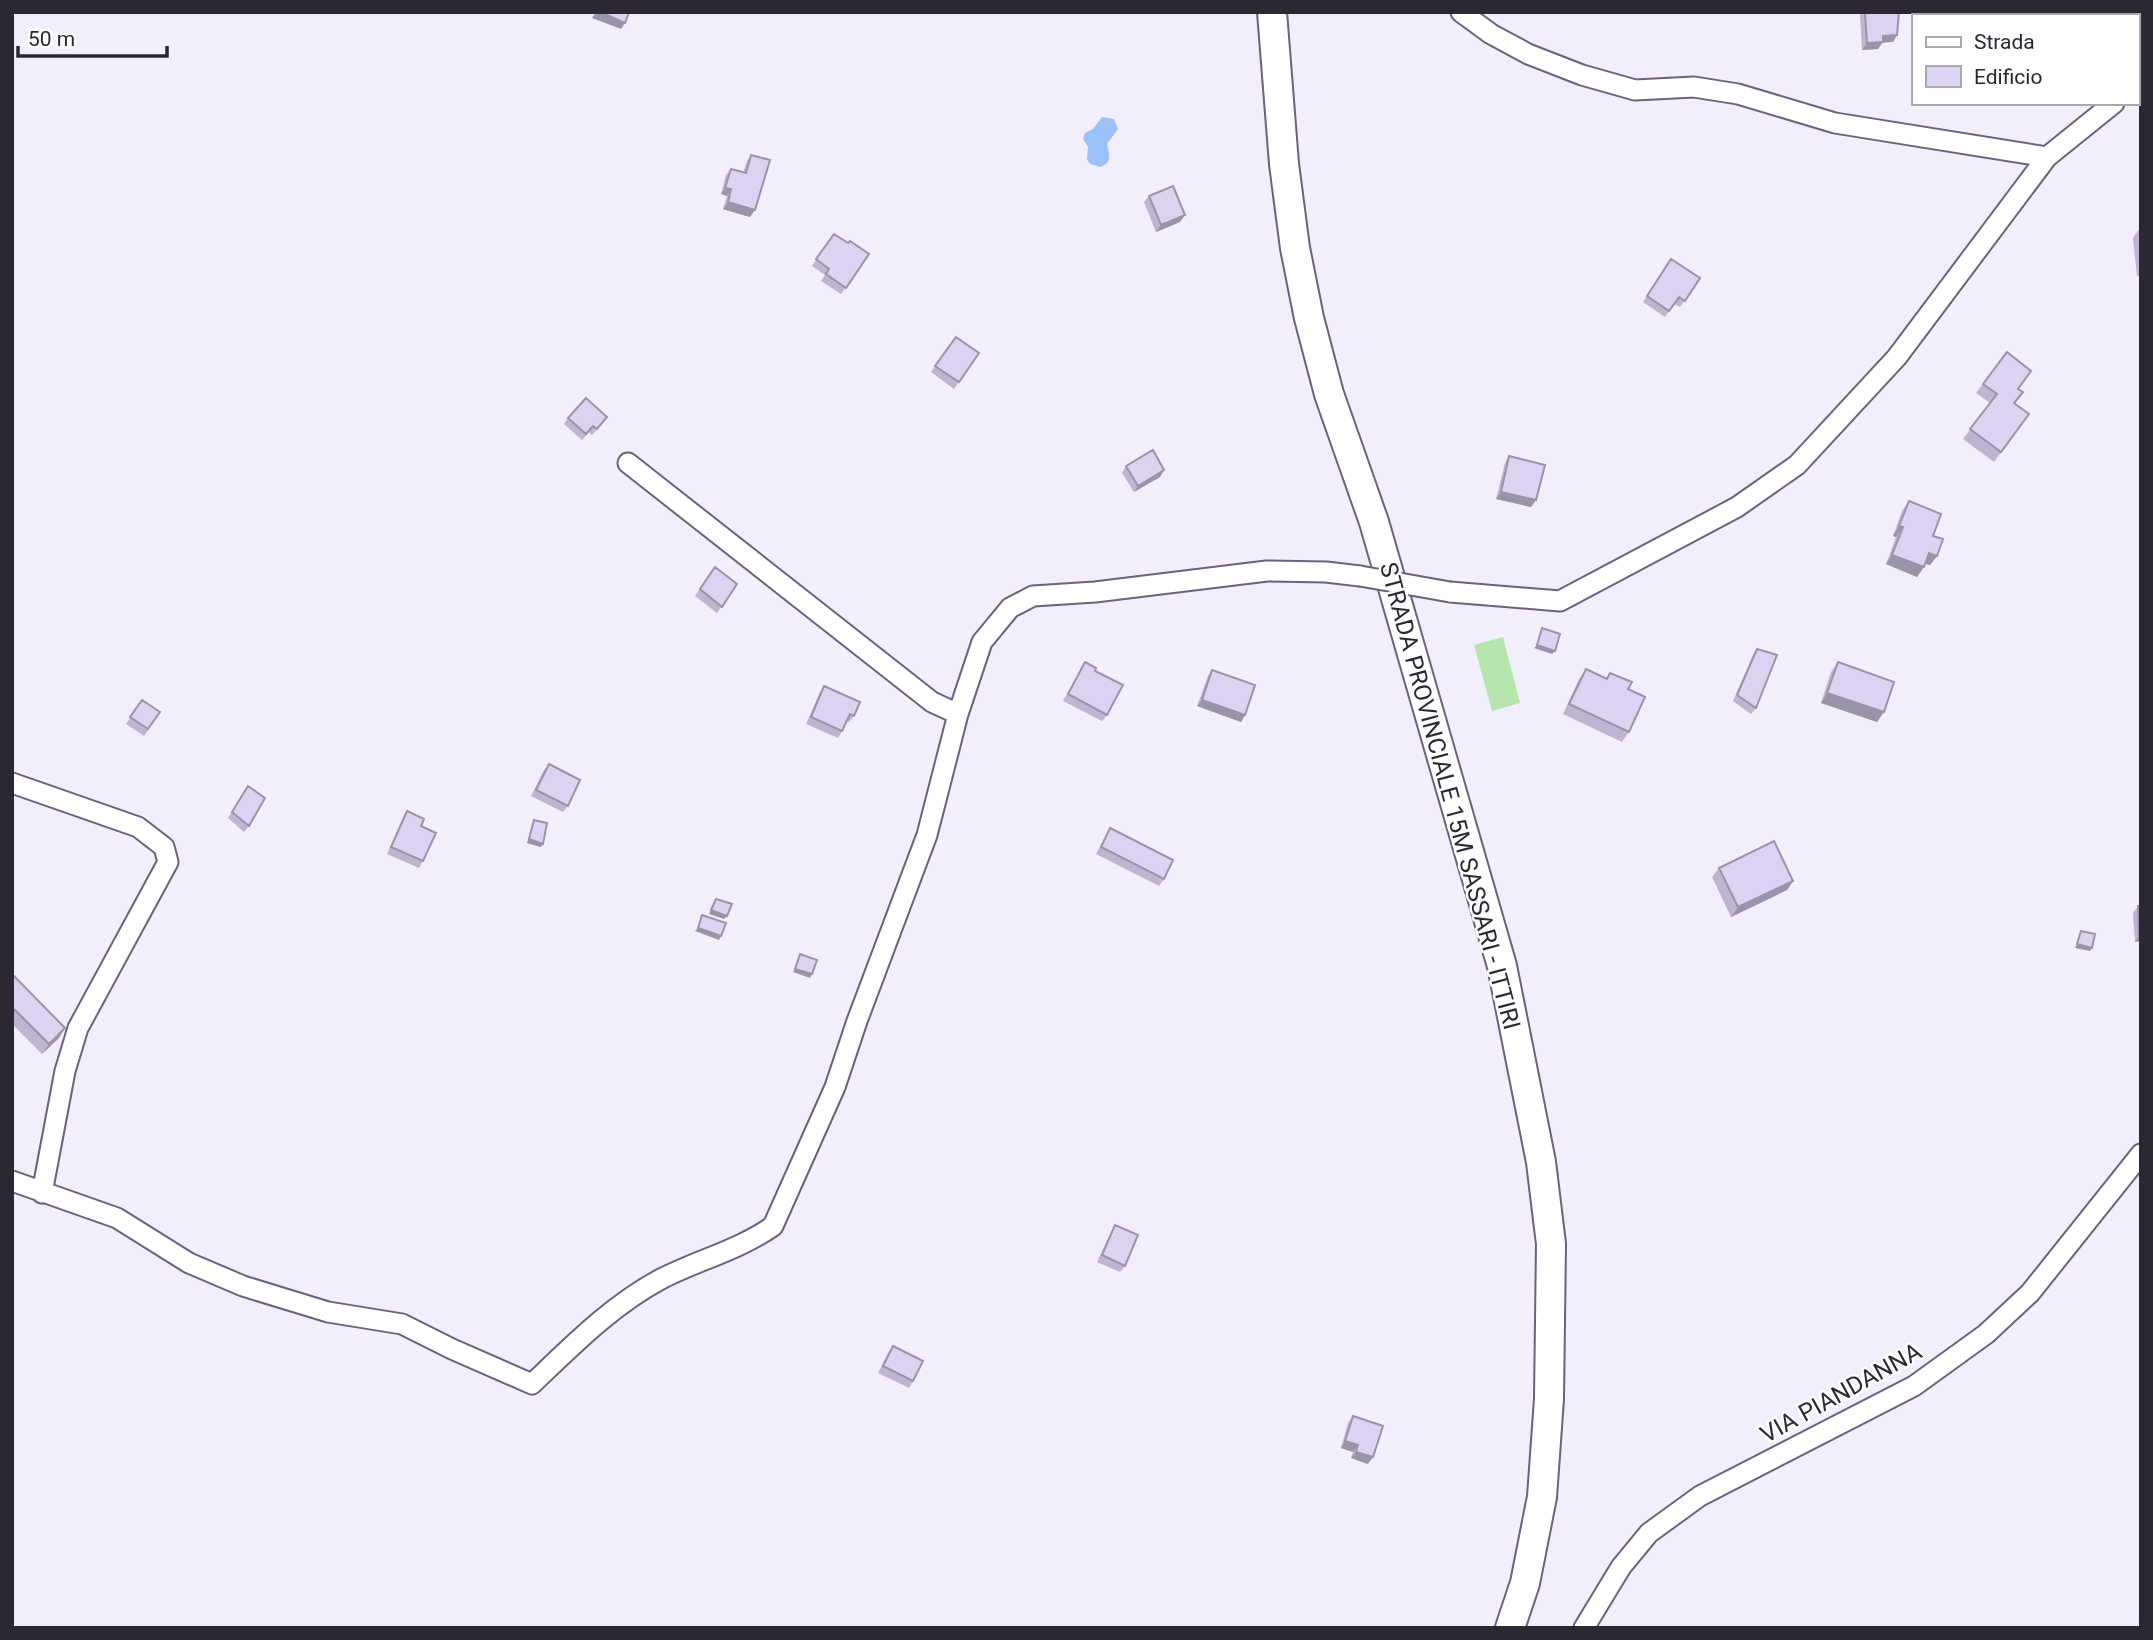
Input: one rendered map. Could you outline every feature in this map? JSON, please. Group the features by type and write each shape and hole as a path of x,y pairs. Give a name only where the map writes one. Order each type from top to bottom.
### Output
{"main road":[{"name":"STRADA PROVINCIALE 15M SASSARI - ITTIRI","path":"1272,12 1285,176 1294,248 1308,318 1329,394 1374,522 1502,966 1541,1162 1551,1244 1549,1399 1543,1485 1525,1583 1510,1628"}],"street":[{"path":"1461,12 1491,34 1528,54 1582,75 1635,90 1694,87 1738,94 1835,123 2047,157"},
{"path":"12,1181 117,1219 189,1263 243,1286 328,1312 402,1324 532,1384 601,1320 631,1298 661,1280 752,1241 773,1226 835,1087 926,835 958,714 982,642 1010,608 1033,596 1095,592 1267,571 1326,572 1450,592 1560,601 1737,507 1797,466 1897,357 2047,157 2112,105"},
{"path":"628,463 932,702 958,714"},
{"path":"12,783 138,827 164,847 168,862 78,1028 65,1071 42,1193"},
{"name":"VIA PIANDANNA","path":"1584,1628 1621,1567 1649,1533 1700,1496 1914,1386 1986,1334 2030,1293 2141,1154"}],"green space":[{"path":"1503,637 1520,703 1492,711 1474,645"}],"water":[{"path":"1102,117 1114,119 1118,129 1107,144 1108,161 1100,167 1090,164 1087,159 1088,147 1083,139 1085,133 1093,129"}],"building":[{"path":"600,12 629,12 625,23"},
{"path":"1865,12 1899,12 1897,35 1883,36 1883,42 1867,43"},
{"path":"751,155 770,160 755,210 728,202 731,189 725,188 731,169 746,173"},
{"path":"1173,186 1185,215 1161,225 1149,196"},
{"path":"834,234 869,254 846,288 826,274 829,269 816,259"},
{"path":"1671,259 1700,278 1685,301 1679,297 1669,311 1647,296"},
{"path":"956,337 979,353 959,382 935,366"},
{"path":"2007,352 2031,371 2018,389 2023,392 2014,403 2029,414 2001,452 1970,429 1997,394 1983,384"},
{"path":"586,398 607,417 597,429 593,426 586,434 568,418"},
{"path":"1153,450 1164,470 1138,486 1126,466"},
{"path":"1509,456 1545,465 1536,500 1501,492"},
{"path":"1909,501 1941,514 1933,536 1943,539 1937,556 1929,553 1924,567 1892,555"},
{"path":"715,567 737,584 722,607 700,589"},
{"path":"1542,628 1560,634 1555,651 1537,645"},
{"path":"1757,649 1777,655 1756,708 1737,695"},
{"path":"1085,662 1096,668 1095,671 1123,685 1107,715 1068,694"},
{"path":"1838,662 1894,682 1884,712 1827,693"},
{"path":"1586,669 1607,679 1610,673 1632,682 1628,689 1645,697 1629,732 1569,704"},
{"path":"1212,670 1255,685 1245,715 1202,700"},
{"path":"824,686 860,702 854,716 850,714 842,731 811,717"},
{"path":"142,700 160,712 148,729 130,717"},
{"path":"549,764 580,780 568,806 536,790"},
{"path":"248,786 265,798 249,826 232,812"},
{"path":"407,811 424,819 421,826 436,833 423,861 391,847"},
{"path":"534,820 547,823 543,844 529,839"},
{"path":"1110,828 1173,860 1164,879 1101,847"},
{"path":"1774,841 1793,881 1738,907 1719,868"},
{"path":"716,899 732,904 727,916 711,910"},
{"path":"2138,906 2141,906 2141,935 2139,935"},
{"path":"702,915 726,923 721,936 698,928"},
{"path":"2081,931 2095,934 2092,948 2077,944"},
{"path":"800,954 817,960 812,974 795,969"},
{"path":"12,974 65,1028 49,1044 15,1010 12,1013"},
{"path":"1115,1225 1138,1235 1125,1266 1102,1255"},
{"path":"893,1346 923,1361 913,1381 883,1366"},
{"path":"1353,1416 1383,1426 1373,1457 1356,1452 1358,1445 1345,1441"}]}
